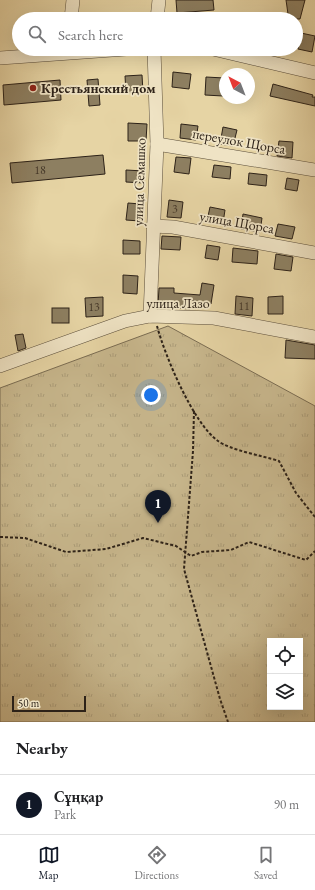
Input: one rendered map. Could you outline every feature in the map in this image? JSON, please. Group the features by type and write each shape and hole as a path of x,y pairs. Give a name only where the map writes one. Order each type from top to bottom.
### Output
{"street":[{"path":"72,12 73,0"},
{"path":"158,12 159,0"},
{"path":"0,58 18,56"},
{"name":"улица Семашко","path":"152,316 153,226 157,144 154,56"},
{"path":"243,56 315,73"},
{"name":"переулок Щорса","path":"157,144 192,148 315,170"},
{"name":"улица Щорса","path":"153,226 174,227 315,253"},
{"name":"улица Лазо","path":"0,366 125,321 152,316 214,318 315,337"}],"path":[{"path":"152,316 163,349 194,411 218,441 279,461 296,493 315,517"},
{"path":"194,411 193,451 184,569 218,692 228,722"},
{"path":"0,537 25,538 66,552 106,549 143,538 176,546 191,556 202,552 231,550 249,542 306,560 315,551"}],"green space":[{"path":"168,326 315,406 315,722 0,722 0,388"}],"building":[{"path":"176,0 213,0 214,10 177,12"},
{"path":"286,0 305,0 302,12 288,12"},
{"path":"303,33 315,36 312,52 303,50"},
{"path":"173,72 191,74 189,89 172,87"},
{"path":"142,75 143,92 126,93 125,76"},
{"path":"206,77 219,78 219,96 205,95"},
{"path":"98,79 100,105 89,106 87,80"},
{"path":"60,80 61,100 4,105 3,85"},
{"path":"273,84 313,95 312,97 315,97 315,106 270,96"},
{"path":"128,123 147,124 146,141 128,141"},
{"path":"181,124 198,126 196,140 180,138"},
{"path":"223,127 237,130 233,146 220,144"},
{"path":"279,141 293,142 292,158 277,156"},
{"path":"103,155 105,174 12,183 10,163"},
{"path":"176,157 191,158 189,174 174,172"},
{"path":"214,165 231,167 230,179 212,177"},
{"path":"126,170 144,171 144,183 126,182"},
{"path":"249,173 267,175 266,186 248,184"},
{"path":"287,178 299,180 297,191 285,189"},
{"path":"169,200 183,202 181,218 167,217"},
{"path":"128,203 141,204 140,221 126,220"},
{"path":"210,207 225,210 223,223 207,221"},
{"path":"243,214 262,218 260,232 241,229"},
{"path":"278,224 295,227 292,239 275,236"},
{"path":"162,236 181,237 180,250 161,249"},
{"path":"123,240 140,241 140,254 123,254"},
{"path":"207,245 220,247 218,260 205,258"},
{"path":"233,248 258,251 257,264 232,262"},
{"path":"276,254 293,257 291,271 274,269"},
{"path":"123,275 138,276 137,294 123,293"},
{"path":"202,283 214,285 211,304 190,300 190,309 177,308 177,305 158,305 159,288 174,288 174,293 200,295"},
{"path":"236,296 253,298 252,316 235,314"},
{"path":"283,296 283,314 268,314 268,297"},
{"path":"103,297 103,316 86,317 85,298"},
{"path":"52,308 69,308 69,323 52,323"},
{"path":"23,334 26,348 18,351 15,335"},
{"path":"286,340 315,345 315,359 285,358"}],"place":[{"name":"Крестьянский дом","path":"33,88"},
{"name":"Сұңқар","path":"158,523"}]}
